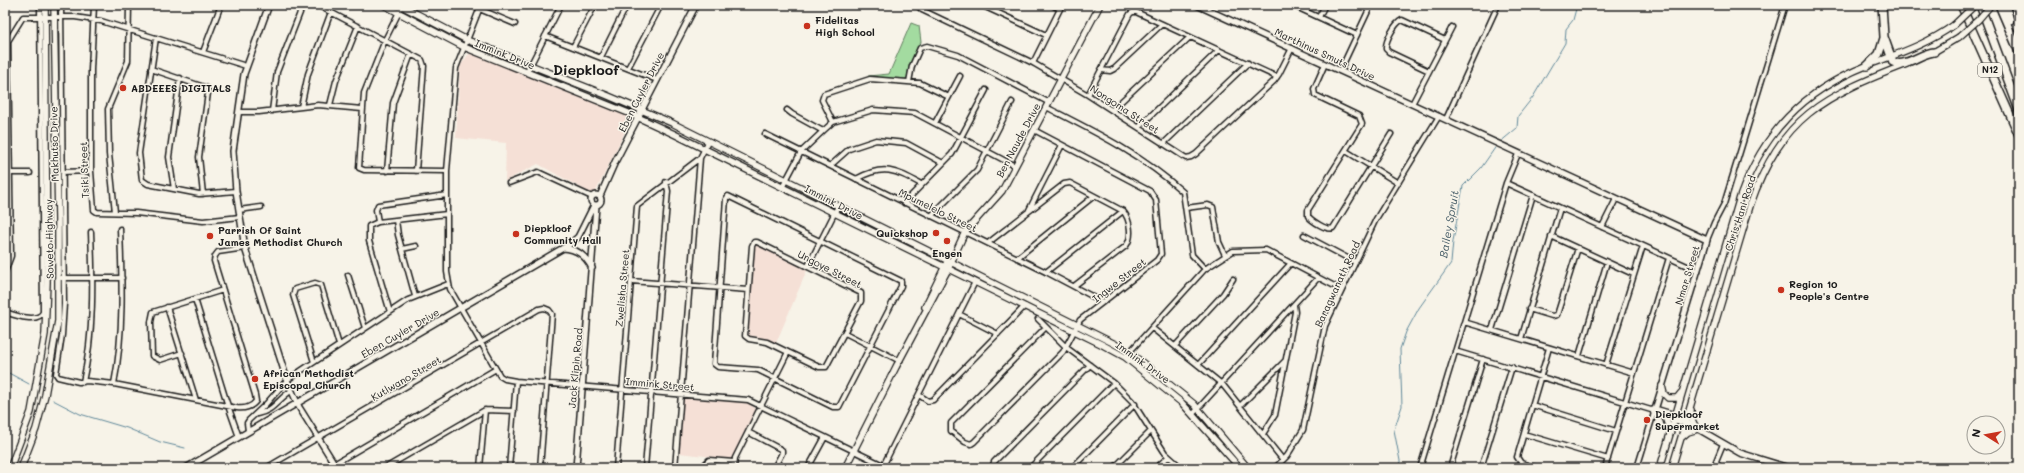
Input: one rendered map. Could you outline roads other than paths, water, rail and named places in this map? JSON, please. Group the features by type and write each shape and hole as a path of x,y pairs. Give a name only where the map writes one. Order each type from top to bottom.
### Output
{"highway":[{"path":"1882,5 1884,37 1890,58 1896,64 1934,52"},
{"name":"N12","path":"1961,5 2019,135"},
{"path":"1980,5 2019,110"},
{"path":"1999,5 2019,52"},
{"path":"2005,5 2019,48"},
{"path":"1867,66 1879,54 1884,37"}],"main road":[{"name":"Soweto Highway","path":"10,468 31,412 45,334 47,274 43,17 45,5"},
{"name":"Soweto Highway","path":"21,468 36,429 49,376 58,321 61,278 54,5"},
{"name":"Immink Drive","path":"384,5 464,47 638,117 705,149 838,206 948,264 1076,328 1124,357 1193,414 1240,468"},
{"name":"Ben Naude Drive","path":"1088,26 1097,5"},
{"name":"Ben Naude Drive","path":"845,468 965,232 998,195 1016,166 1100,5"},
{"name":"Chris Hani Road","path":"1660,468 1740,197 1757,157 1777,128 1809,97 1832,82 1928,41 1954,25 1975,5"},
{"name":"Chris Hani Road","path":"1672,468 1680,439 1687,423 1693,396 1754,192 1780,143 1797,124 1830,98 1860,82 1934,52 1959,37 1978,20 1991,5"},
{"name":"Immink Drive","path":"401,6 467,40 642,110 708,142 835,212 948,264 975,282 1129,352 1198,408 1248,468"},
{"path":"1662,386 1665,396 1673,399 1678,397 1684,388"},
{"path":"1680,439 1688,432 1697,429 1691,418 1693,396"},
{"path":"1665,417 1670,433"}],"street":[{"name":"Makhutso Drive","path":"5,312 19,316 40,317 43,312 43,17 40,5"},
{"name":"Makhutso Drive","path":"61,5 62,335 56,374 58,377 83,382"},
{"name":"Tsiki Street","path":"94,5 91,49 91,171 94,210 97,212 144,214 203,221 240,217"},
{"path":"115,212 108,154 108,109 128,61 129,5"},
{"path":"203,52 221,5"},
{"path":"269,5 246,66 233,151 236,191 245,248 287,380 297,403 335,466 496,369"},
{"path":"272,111 277,72 302,5"},
{"path":"317,5 422,60 424,66 416,171"},
{"path":"470,5 515,24"},
{"path":"248,432 247,424 287,380 415,296 448,284 447,171 456,68 481,5"},
{"path":"527,72 561,5"},
{"path":"574,47 595,5"},
{"path":"601,57 627,5"},
{"path":"628,68 660,5"},
{"name":"Eben Cuyler Drive","path":"186,468 576,240 696,5"},
{"name":"Nongoma Street","path":"917,5 922,10 1033,62 1060,80 1088,94 1184,157 1191,157 1277,77 1292,48"},
{"path":"981,5 1046,35"},
{"path":"1033,62 1061,7 1052,5"},
{"name":"Marthinus Smuts Drive","path":"1198,5 1446,119"},
{"path":"1292,5 1357,35"},
{"path":"1319,17 1325,5"},
{"path":"1340,71 1372,5"},
{"path":"1446,119 1498,5"},
{"path":"1707,240 1724,204 1785,5"},
{"path":"401,6 365,89 362,109 359,168 362,170 387,171 447,171"},
{"path":"301,107 308,74 331,12"},
{"path":"1088,94 1132,13 1137,12 1277,77"},
{"path":"5,46 23,18 61,17 94,19 246,66"},
{"path":"1429,71 1389,52 1386,48 1386,44 1398,22 1402,20 1445,40"},
{"path":"1101,70 1110,71 1114,69 1162,24"},
{"path":"330,105 336,82 358,26"},
{"path":"1412,104 1452,27"},
{"path":"545,36 657,80"},
{"path":"1112,110 1190,37"},
{"path":"156,38 139,153 140,175 144,182 148,184 203,194 236,191"},
{"path":"5,272 11,256 7,173 8,41"},
{"path":"909,82 912,66 920,48 927,46 958,56 1047,104 1149,163 1183,192 1192,255 1205,269"},
{"path":"1139,128 1219,50"},
{"path":"387,171 393,103 411,54"},
{"path":"1163,144 1248,63"},
{"path":"1325,64 1314,89 1314,95 1358,116 1362,122 1362,126 1308,210 1308,216 1328,229 1334,228 1391,134"},
{"path":"151,69 204,85 207,90 199,157 203,194"},
{"path":"935,123 960,76"},
{"path":"174,189 169,157 180,78"},
{"path":"833,122 822,100 825,93 870,79 922,84 949,97"},
{"path":"904,203 952,154 986,90"},
{"path":"931,216 975,173 1012,102"},
{"path":"239,112 272,111 330,105 362,109"},
{"path":"787,110 822,131"},
{"path":"784,183 801,152 822,131 833,122 871,110 911,112 1016,166"},
{"name":"Baragwanath Road","path":"1275,468 1284,460 1303,430 1324,328 1376,220 1439,116"},
{"name":"Nmar Street","path":"1446,119 1494,143 1707,240 1653,411 1637,468"},
{"name":"Ingwe Street","path":"1034,130 1152,193 1156,200 1162,249 1160,256 1080,320 1067,348 973,443 965,442 951,431 951,422 1046,327"},
{"name":"Mpumelelo Street","path":"765,134 988,243 1103,302"},
{"path":"830,166 849,149 876,140 906,143 943,163"},
{"name":"Zwelisha Street","path":"616,468 637,206 666,182 700,158 708,142"},
{"path":"1028,211 1062,144"},
{"path":"1346,151 1398,183"},
{"path":"1420,468 1506,183 1518,154"},
{"path":"675,468 700,158"},
{"path":"856,179 871,171 889,170 899,172 921,184"},
{"path":"62,172 91,171"},
{"path":"7,173 30,172"},
{"path":"510,183 538,172 595,201 596,216 592,269"},
{"path":"645,468 668,191 666,182"},
{"path":"988,243 1066,183 1123,211 1127,217 1130,236 1127,245 1074,286"},
{"path":"1506,183 1698,271"},
{"path":"378,222 376,210 378,205 447,195"},
{"path":"1492,330 1533,195"},
{"path":"728,196 734,197 821,240 900,279 901,286 841,406 833,407 756,370 718,366 715,365 713,361 726,198 728,196"},
{"path":"1017,258 1094,196"},
{"path":"1602,227 1616,199"},
{"path":"1186,208 1209,205 1213,207 1219,242 1225,255"},
{"path":"808,266 838,206"},
{"path":"239,210 261,207"},
{"path":"1521,339 1560,208"},
{"path":"1046,272 1123,211"},
{"path":"390,312 368,233 369,226 378,222 447,214"},
{"path":"396,220 402,249 415,296"},
{"path":"114,384 122,322 120,229"},
{"path":"91,232 93,278 89,356 83,382 114,384 228,406 246,408 254,403 256,398 214,263 215,256 218,252 245,248"},
{"path":"1304,235 1356,262"},
{"path":"1551,236 1633,274"},
{"name":"Ungoye Street","path":"754,242 757,242 808,266 861,293 861,301 846,333 829,364 825,368 818,367 767,342 746,337 748,290 752,246 754,242"},
{"path":"402,249 416,246"},
{"path":"1606,365 1633,274 1643,246"},
{"path":"562,248 580,252 587,259 592,269"},
{"path":"1529,309 1552,316 1557,315 1578,248"},
{"path":"1124,357 1205,269 1225,255 1236,251 1263,249 1291,262 1342,290"},
{"path":"1606,468 1669,258"},
{"path":"1198,365 1291,262"},
{"path":"1579,356 1606,262"},
{"name":"Jack Klipin Road","path":"576,468 592,269"},
{"path":"348,275 365,328"},
{"path":"61,278 122,278"},
{"path":"1193,414 1318,278"},
{"path":"1175,346 1227,290 1233,279"},
{"path":"631,281 748,290"},
{"path":"882,467 975,282"},
{"path":"314,362 293,292 298,288 315,283 319,284 339,345"},
{"name":"Immink Street","path":"448,284 496,369 504,378 516,381 747,399 882,467"},
{"path":"182,353 160,360 155,359 151,354 152,315 155,311 223,290"},
{"path":"196,299 228,406 239,436"},
{"path":"1263,434 1274,418 1295,312 1294,305"},
{"path":"918,395 928,401 933,400 1025,306"},
{"path":"167,307 196,400"},
{"name":"Kutlwano Street","path":"266,468 541,308 549,310 552,314 546,383"},
{"path":"959,314 998,334"},
{"path":"1038,319 1067,348 1114,383 1135,404 1168,457 1182,468"},
{"path":"1464,322 1634,373"},
{"path":"1152,328 1221,384 1284,460"},
{"path":"846,333 900,361"},
{"path":"1538,468 1521,463 1517,459 1549,348"},
{"path":"1455,351 1675,417 1723,444 1750,456 1789,468"},
{"path":"734,468 734,462 788,352"},
{"path":"1450,468 1483,359"},
{"path":"1240,406 1285,360"},
{"path":"992,468 994,462 1090,366"},
{"path":"1481,468 1512,367"},
{"path":"509,468 516,381"},
{"path":"540,468 546,383"},
{"path":"1030,468 1114,383"},
{"path":"256,414 271,410 291,391"},
{"path":"1072,468 1135,404"},
{"path":"1532,405 1616,431"},
{"path":"385,468 485,410 514,411"},
{"path":"480,468 485,410"},
{"path":"1653,411 1665,417 1675,417"},
{"path":"1114,468 1151,431"},
{"path":"748,432 782,450 782,456 774,468"},
{"path":"1524,434 1608,459"},
{"path":"808,468 825,437"},
{"path":"1719,468 1716,461 1723,444"},
{"path":"1156,468 1168,457"},
{"path":"704,468 706,462 710,460 734,462"}],"waterway":[{"name":"Bailey Spruit","path":"1499,143 1517,128 1518,116 1533,97 1565,43 1566,29 1573,20 1577,5"},
{"name":"Bailey Spruit","path":"1399,468 1401,466 1394,430 1402,406 1400,349 1406,332 1419,308 1451,263 1453,241 1463,186 1481,168 1497,145"},
{"path":"5,371 29,384"},
{"path":"53,400 80,414 127,428 160,442 185,448"}],"place":[{"name":"Fidelitas High School","path":"807,26"},
{"name":"ABDEEES DIGITALS","path":"123,88"},
{"name":"Quickshop","path":"936,233"},
{"name":"Diepkloof Community Hall","path":"516,234"},
{"name":"Parrish Of Saint James Methodist Church","path":"210,236"},
{"name":"Engen","path":"947,241"},
{"name":"Region 10 People's Centre","path":"1781,290"},
{"name":"African Methodist Episcopal Church","path":"255,379"},
{"name":"Diepkloof Supermarket","path":"1647,420"}],"district":[{"name":"Diepkloof","path":"586,70"}]}
